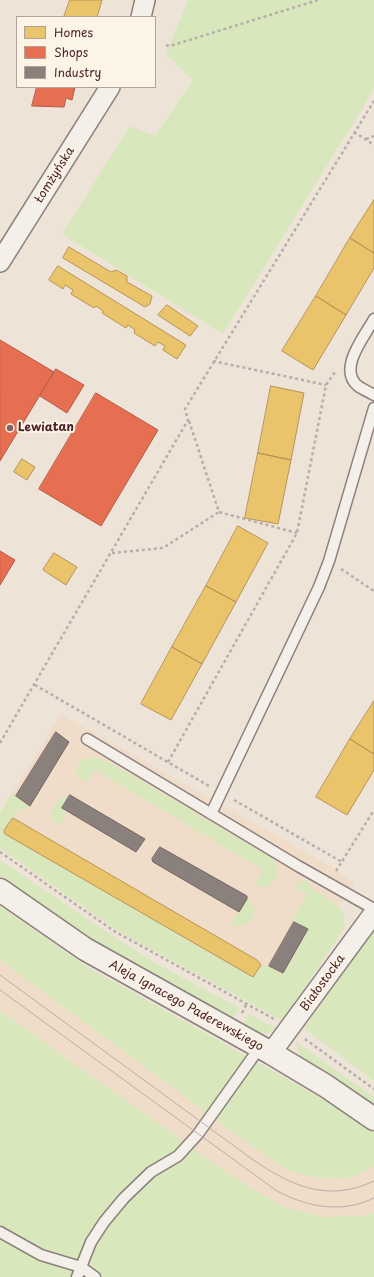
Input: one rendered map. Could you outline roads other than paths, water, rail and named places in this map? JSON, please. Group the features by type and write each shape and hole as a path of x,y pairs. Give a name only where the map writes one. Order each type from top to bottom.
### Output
{"street":[{"path":"141,16 145,0"},
{"name":"Łomżyńska","path":"0,262 109,88"},
{"name":"Aleja Ignacego Paderewskiego","path":"0,890 85,948 266,1050 326,1086 374,1119"},
{"name":"Białostocka","path":"266,1050 291,1028 374,913"}],"lane":[{"path":"374,319 351,359 349,372 357,385 374,395"},
{"path":"211,814 316,594 329,561 374,408"},
{"path":"87,739 329,884 374,909"},
{"path":"79,1272 91,1242 104,1222 124,1198 151,1172 178,1156 198,1134 266,1050"},
{"path":"0,1232 41,1255 79,1272 95,1277"}],"tram line":[{"path":"0,975 252,1159 281,1177 296,1184 325,1191 341,1191 374,1181"},
{"path":"0,990 277,1191 300,1201 337,1207 350,1206 374,1198"}],"place":[{"name":"Lewiatan","path":"10,428"}]}
